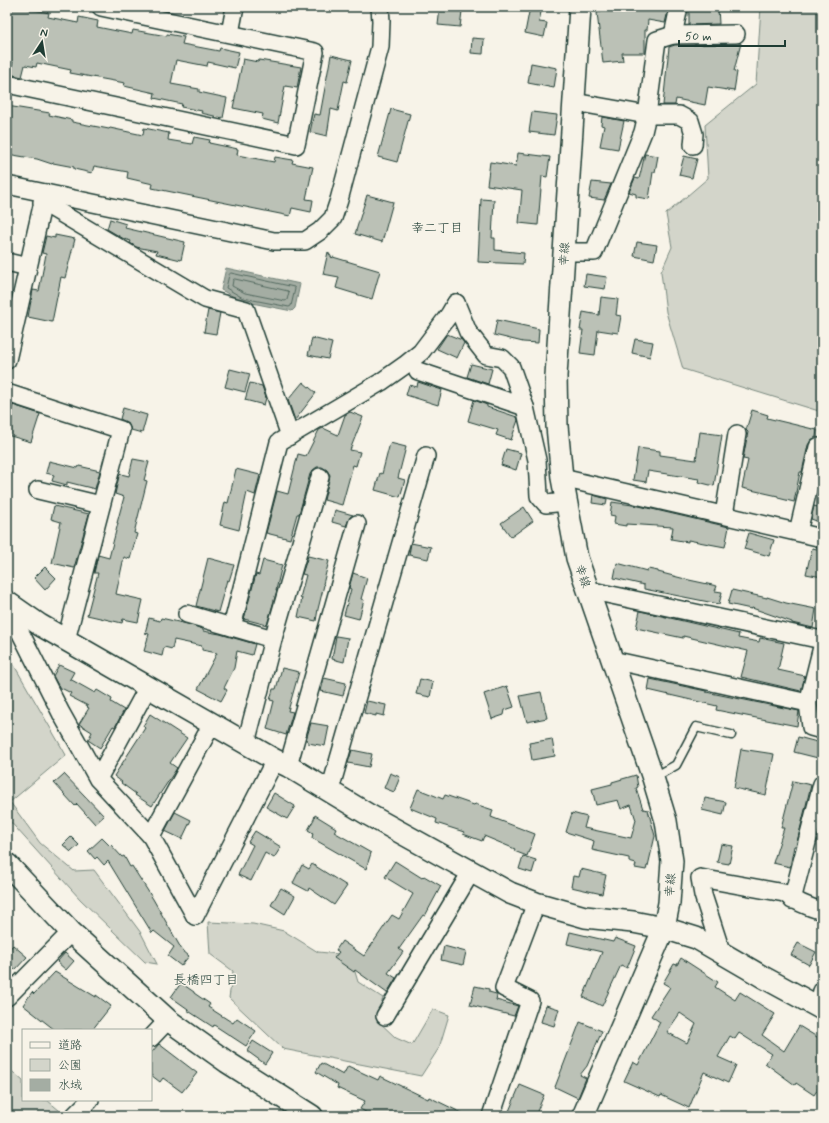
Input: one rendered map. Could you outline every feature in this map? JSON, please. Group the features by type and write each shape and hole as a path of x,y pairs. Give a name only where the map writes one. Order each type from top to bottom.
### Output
{"street":[{"path":"7,84 296,145 315,52 101,7"},
{"path":"230,33 235,7"},
{"path":"7,185 44,197 274,241 305,241 320,231 333,218 339,200 380,47 380,7"},
{"name":"幸線","path":"580,7 556,376 556,426 562,478 577,558 653,778 666,821 672,861 669,903 664,928 583,1116"},
{"path":"673,35 679,7"},
{"path":"565,252 594,252 643,132 647,115 657,40 673,35 736,34"},
{"path":"574,102 647,115 679,116 690,121 694,134 693,145"},
{"path":"7,360 10,332 28,267 44,197"},
{"path":"44,197 205,299 246,310 290,436"},
{"path":"7,262 28,267"},
{"path":"232,627 279,442 381,382 421,352 456,304 468,332 486,355 502,358 511,367 525,408 537,460 539,496 546,504 566,502"},
{"path":"418,370 525,408"},
{"path":"7,393 121,430 66,640"},
{"path":"724,515 737,434"},
{"path":"798,532 818,447"},
{"path":"330,790 426,456"},
{"path":"246,743 273,639 320,477"},
{"path":"562,478 822,538"},
{"path":"38,490 101,505"},
{"path":"7,606 61,713 98,779 151,836 195,916 282,763 357,524"},
{"path":"588,590 822,648 808,702 811,727 822,730"},
{"path":"7,602 40,625 330,790 369,815 510,893 536,903 585,917 633,922 664,928 696,938 722,954 821,1002"},
{"path":"187,614 273,639"},
{"path":"612,660 808,702"},
{"path":"98,779 148,687"},
{"path":"151,836 212,724"},
{"path":"792,900 822,784"},
{"path":"7,864 71,932 168,1020 227,1062 312,1116"},
{"path":"385,1016 471,872"},
{"path":"722,954 703,895 700,878 784,893 792,900 822,911"},
{"path":"491,1116 530,1001 504,988 536,903"},
{"path":"7,997 71,932"},
{"path":"152,1037 168,1020"},
{"path":"74,1116 89,1101"}],"lane":[{"path":"653,778 676,765 696,728 731,735"}],"green space":[{"path":"761,7 822,7 822,412 683,369 666,312 661,272 672,247 666,214 708,178 705,125 756,84"},
{"path":"7,653 66,755 10,802 40,843 74,871 94,870 141,933 157,964 145,962 80,899 7,818"},
{"path":"208,922 253,924 284,931 318,952 350,955 358,982 383,998 376,1019 396,1038 412,1045 433,1009 449,1015 439,1048 421,1076 283,1049 229,998 233,971 210,954"},
{"path":"7,1067 22,1080 22,1101 48,1101 60,1111 55,1116 7,1116"}],"water":[{"path":"226,268 300,284 295,308 292,311 242,301 221,290"}],"building":[{"path":"7,7 20,7 49,13 48,17 78,23 79,17 98,21 97,27 132,34 133,30 167,36 167,34 184,37 182,44 219,51 220,48 239,52 235,68 208,62 207,66 176,60 171,84 199,89 199,92 227,98 223,118 201,113 202,111 181,107 182,104 154,98 155,93 124,86 125,83 70,73 71,70 37,63 36,67 25,65 22,77 10,74 13,62 7,61"},
{"path":"530,7 542,7 539,22 547,23 544,37 525,33"},
{"path":"600,7 669,7 665,23 648,20 647,30 645,30 645,53 622,53 623,61 603,63 597,13 601,11"},
{"path":"689,7 718,7 719,24 689,25"},
{"path":"440,8 462,11 460,27 438,25"},
{"path":"472,38 484,39 483,54 471,53"},
{"path":"741,43 734,71 737,72 734,91 708,87 705,105 676,99 675,105 663,105 669,47 675,45"},
{"path":"331,55 352,60 347,82 344,81 338,111 331,109 327,136 310,132 314,114 320,115"},
{"path":"243,59 301,67 297,88 285,86 278,123 262,119 263,114 233,108"},
{"path":"531,63 557,68 554,88 528,83"},
{"path":"7,106 50,113 49,115 72,120 72,122 143,135 144,128 169,133 168,140 192,144 194,137 210,140 209,143 238,149 237,155 274,162 275,157 293,160 292,163 313,167 306,199 313,200 311,212 292,208 290,216 152,188 153,184 127,178 128,172 94,166 92,173 74,169 74,167 52,164 37,159 7,154"},
{"path":"391,109 410,114 397,162 378,157"},
{"path":"532,112 557,115 554,135 529,132"},
{"path":"602,117 624,121 618,149 600,146 604,126 601,125"},
{"path":"518,153 550,157 547,177 542,176 538,225 519,223 522,190 487,185 490,162 516,166"},
{"path":"645,154 658,156 655,172 653,172 649,199 636,197 636,194 629,192 635,178 639,179"},
{"path":"684,156 697,159 692,178 679,175"},
{"path":"592,182 611,184 604,200 589,198"},
{"path":"367,195 393,202 382,242 355,234"},
{"path":"481,199 494,200 492,238 495,238 495,250 524,253 523,264 478,262"},
{"path":"110,219 126,224 125,228 185,242 181,260 156,254 157,251 136,247 130,243 131,241 124,239 107,229"},
{"path":"55,235 75,239 65,278 61,277 52,322 28,317 33,290 39,291 46,254 42,253 46,236 55,238"},
{"path":"637,242 657,245 654,260 634,256"},
{"path":"328,252 332,258 333,257 380,271 372,299 336,288 339,277 323,274"},
{"path":"586,274 607,277 605,289 584,286"},
{"path":"601,297 618,299 616,315 621,316 618,333 598,330 595,355 580,353 583,330 580,330 583,312 599,315"},
{"path":"208,310 220,313 216,334 204,332"},
{"path":"497,320 539,329 538,343 523,342 494,335"},
{"path":"447,334 462,340 464,343 457,358 437,349"},
{"path":"312,338 332,343 328,359 308,355"},
{"path":"635,339 653,342 650,357 632,353"},
{"path":"471,364 492,369 488,384 467,377"},
{"path":"230,369 250,374 245,392 225,387"},
{"path":"303,382 316,393 295,420 288,400"},
{"path":"418,382 442,390 438,405 406,395 409,385 417,387"},
{"path":"250,383 262,386 266,398 264,405 245,400"},
{"path":"474,400 487,405 487,407 517,417 518,420 511,440 496,435 498,430 468,421"},
{"path":"13,405 40,414 31,442 7,435 7,424"},
{"path":"123,408 147,415 142,433 131,430 128,423 120,419"},
{"path":"752,410 768,415 767,418 817,430 816,437 811,440 808,445 802,472 800,472 794,502 778,498 778,496 742,488 748,460 743,459 748,432 746,430"},
{"path":"350,412 363,417 350,450 360,452 356,466 353,465 342,505 324,500 330,475 327,470 322,467 317,467 310,474 299,514 297,514 290,539 266,533 277,491 288,494 298,454 306,456 319,430 323,428 338,435 345,415"},
{"path":"700,432 722,435 714,486 698,482 699,479 648,471 646,482 633,480 638,448 660,451 660,455 696,460"},
{"path":"390,443 406,447 398,478 405,480 400,497 375,490 380,473 382,474"},
{"path":"506,449 521,453 516,470 501,465"},
{"path":"133,459 149,462 144,480 147,481 134,533 137,534 130,559 124,557 116,594 143,600 138,622 123,619 122,623 87,615 98,573 94,573 98,555 109,558 124,497 115,494 119,476 121,474 129,476"},
{"path":"49,461 78,468 79,466 100,471 95,489 67,482 67,485 52,481 54,475 46,473"},
{"path":"236,469 260,475 255,495 247,492 239,530 220,525 225,502 228,503"},
{"path":"593,495 607,499 606,505 592,503"},
{"path":"612,502 639,506 729,527 725,547 688,540 688,542 671,539 673,527 626,524 626,526 614,524 615,516 610,515"},
{"path":"54,506 89,514 74,568 52,563 61,522 51,519"},
{"path":"814,506 822,508 822,523 811,519"},
{"path":"524,507 533,521 511,537 501,523"},
{"path":"335,510 353,515 350,517 346,526 332,522"},
{"path":"749,533 774,540 769,556 744,549"},
{"path":"411,543 431,547 428,559 409,555"},
{"path":"812,548 822,550 822,577 806,574"},
{"path":"308,556 329,561 316,621 298,617 302,598 300,598 306,575 302,574"},
{"path":"208,558 234,565 229,581 227,580 218,612 196,606"},
{"path":"263,560 282,565 277,590 267,625 244,619 256,574 259,575"},
{"path":"617,563 647,571 648,569 658,571 717,586 715,591 722,592 719,604 644,589 644,585 614,578"},
{"path":"45,567 56,578 45,590 34,578"},
{"path":"353,573 367,578 361,599 364,600 359,619 344,615 351,589 349,588"},
{"path":"732,590 816,609 813,628 792,623 752,608 728,604"},
{"path":"640,611 739,634 738,638 759,642 760,638 784,643 778,670 805,676 801,691 741,677 748,651 683,636 683,638 636,628"},
{"path":"149,618 160,621 161,618 187,624 203,629 203,631 220,634 255,644 252,655 237,651 234,668 224,688 227,690 221,701 198,689 217,653 202,650 202,646 174,640 172,649 164,647 162,656 144,651 149,634 145,633"},
{"path":"336,636 348,638 344,662 332,659"},
{"path":"59,665 74,672 70,679 95,693 97,690 112,699 111,702 124,710 115,727 113,726 100,748 88,740 92,732 79,724 89,708 87,707 88,706 69,696 71,693 59,687 53,676"},
{"path":"282,668 299,672 288,711 293,712 286,735 267,729 274,701 270,700 273,689 276,689"},
{"path":"324,678 346,683 343,696 321,691"},
{"path":"420,679 433,682 430,697 416,694"},
{"path":"650,679 799,711 797,726 716,710 717,706 648,690"},
{"path":"507,686 514,707 505,710 504,715 492,719 484,694"},
{"path":"541,692 547,718 527,722 520,696"},
{"path":"367,701 386,705 384,716 364,713"},
{"path":"150,714 187,738 170,763 177,768 152,806 135,795 136,794 114,776 145,728 143,726"},
{"path":"311,723 329,726 325,746 308,743 306,740"},
{"path":"798,737 821,743 818,758 794,752"},
{"path":"552,739 555,756 532,760 529,743"},
{"path":"741,749 774,754 766,795 734,788"},
{"path":"352,750 372,754 369,767 348,763"},
{"path":"390,773 400,777 394,792 384,788"},
{"path":"64,774 104,816 95,824 77,804 75,806 54,783"},
{"path":"636,775 638,787 636,788 643,809 648,810 655,836 646,870 635,868 636,864 629,862 629,858 592,850 594,841 566,832 572,813 587,817 584,828 631,838 636,820 631,805 621,809 618,800 596,805 592,789 612,784 612,782"},
{"path":"793,781 811,785 796,846 794,846 790,867 773,863 784,828 781,828"},
{"path":"418,789 443,799 445,795 493,810 491,817 535,834 527,856 514,851 515,849 484,836 482,841 463,834 464,832 436,823 437,819 410,808"},
{"path":"274,793 295,806 287,819 266,807"},
{"path":"705,798 726,802 723,815 702,810"},
{"path":"175,812 191,820 182,839 165,831"},
{"path":"315,815 336,828 334,832 371,853 366,869 312,838 313,833 308,830"},
{"path":"255,831 281,847 274,858 265,853 251,881 238,875 253,845 248,842"},
{"path":"71,837 79,845 71,852 63,845"},
{"path":"102,838 122,857 124,856 130,867 132,866 182,950 189,956 181,966 168,956 174,947 154,931 152,933 108,861 104,865 97,857 95,859 88,851"},
{"path":"721,844 733,846 729,864 717,862"},
{"path":"523,856 536,860 532,873 519,869"},
{"path":"395,861 422,878 424,876 441,886 425,916 423,915 399,949 403,952 388,973 396,978 387,993 355,970 354,972 334,958 339,952 336,950 342,941 364,956 392,915 399,919 413,894 385,877"},
{"path":"312,864 347,886 334,905 309,888 308,891 293,883 302,865 309,869"},
{"path":"581,869 606,875 602,894 571,887 573,876 579,877"},
{"path":"281,888 295,896 285,914 271,905"},
{"path":"570,932 613,942 615,938 636,946 627,968 621,965 602,1006 583,997 602,952 567,944"},
{"path":"798,943 816,952 809,965 791,955"},
{"path":"13,945 27,957 15,970 7,963 7,952"},
{"path":"444,946 466,952 463,965 441,960"},
{"path":"65,953 74,961 66,970 57,962"},
{"path":"681,958 718,982 715,987 735,1000 740,992 775,1014 762,1035 784,1051 799,1026 822,1040 822,1083 814,1095 796,1083 795,1085 765,1063 772,1054 739,1033 735,1039 730,1036 718,1057 736,1065 728,1083 704,1072 689,1108 661,1095 660,1097 624,1081 633,1062 638,1065 660,1022 651,1016 670,987 663,983 674,964 677,965","holes":["680,1013 696,1024 687,1043 667,1032"]},
{"path":"55,972 96,997 96,995 111,1006 93,1029 54,1029 23,1005 32,992 34,994"},
{"path":"181,983 210,1004 208,1007 233,1023 237,1018 256,1031 246,1046 214,1025 213,1027 187,1010 188,1009 171,997"},
{"path":"475,986 489,989 489,992 497,995 496,1000 518,1006 514,1016 470,1005"},
{"path":"546,1005 559,1009 554,1026 541,1022"},
{"path":"580,1022 602,1031 587,1066 580,1075 586,1078 578,1098 555,1087"},
{"path":"253,1041 272,1053 265,1064 247,1051"},
{"path":"159,1044 197,1073 182,1092 163,1078 160,1082 152,1076 152,1052"},
{"path":"321,1063 343,1075 348,1066 378,1080 380,1076 468,1116 423,1116 416,1113 414,1116 373,1116 360,1109 365,1101 337,1088 338,1085 316,1072"},
{"path":"520,1085 544,1095 535,1116 507,1116"}],"district":[{"name":"幸二丁目","path":"437,227"},
{"name":"長橋四丁目","path":"206,979"}]}
